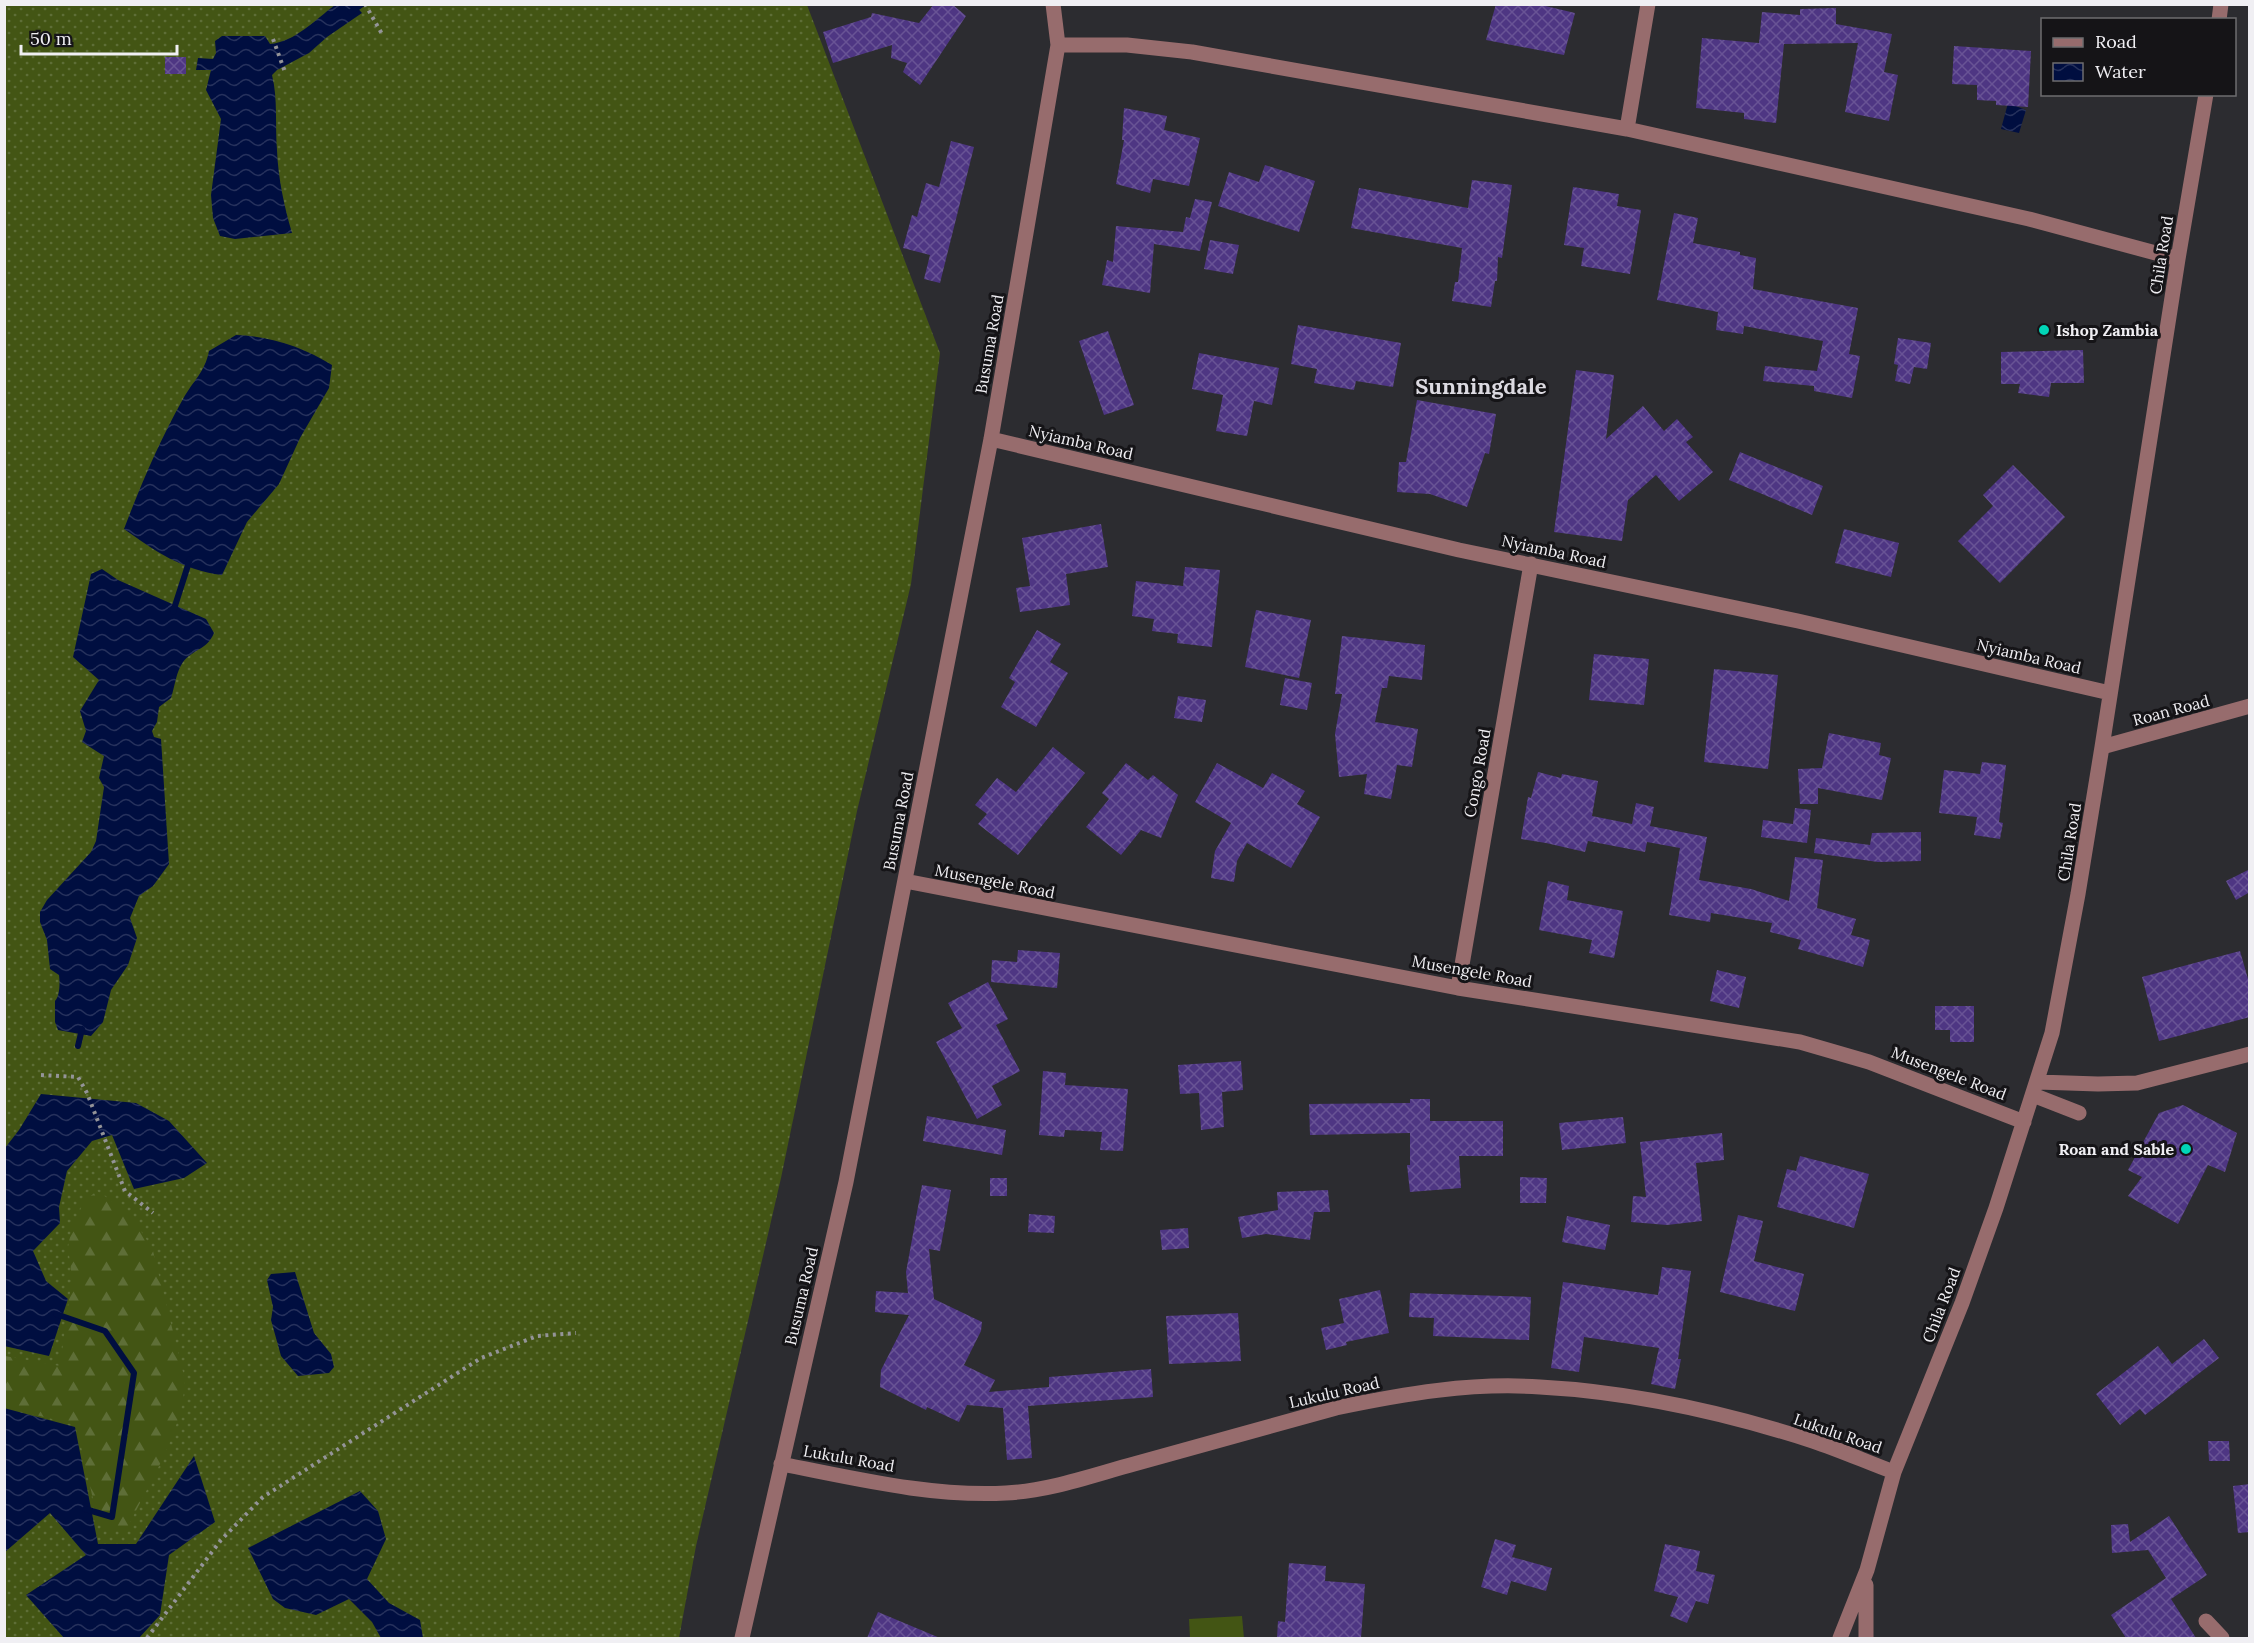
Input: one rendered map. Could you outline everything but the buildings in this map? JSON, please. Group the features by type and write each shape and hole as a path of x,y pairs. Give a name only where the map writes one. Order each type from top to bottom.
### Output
{"street":[{"name":"Busuma Road","path":"742,1638 846,1182 991,439 1058,45 1053,4"},
{"path":"1627,129 1648,4"},
{"path":"1058,45 1127,45 1192,52 1627,129 2029,219 2178,259"},
{"name":"Chila Road","path":"1840,1638 1867,1570 1894,1472 1962,1303 1996,1208 2036,1088 2054,1021 2078,894 2206,96"},
{"name":"Nyiamba Road","path":"991,439 1459,550 1798,621 2110,693"},
{"name":"Congo Road","path":"1458,988 1531,564"},
{"name":"Roan Road","path":"2102,747 2250,706"},
{"name":"Musengele Road","path":"905,881 1458,988 1800,1042 1869,1062 2024,1122"},
{"path":"2036,1088 2137,1083 2250,1054"},
{"path":"2036,1088 2079,1113"},
{"name":"Lukulu Road","path":"781,1464 877,1483 936,1491 978,1494 1009,1493 1063,1484 1368,1401 1442,1390 1539,1386 1674,1405 1743,1421 1814,1441 1894,1472"},
{"name":"Chila Road","path":"1866,1638 1867,1570"},
{"path":"2206,1621 2222,1638"}],"path":[{"path":"365,4 382,34"},
{"path":"273,39 285,72"},
{"path":"41,1075 78,1077 87,1093 125,1191 153,1213"},
{"path":"147,1638 221,1540 263,1497 481,1358 537,1336 576,1333"}],"green space":[{"path":"5,5 807,5 940,353 911,584 857,811 781,1178 696,1546 679,1638 5,1638"},
{"path":"97,1191 129,1217 153,1251 185,1380 178,1419 163,1457 127,1529 112,1532 99,1525 76,1425 4,1407 5,1356 60,1366 72,1278 68,1247 71,1231 84,1201"},
{"path":"1242,1616 1244,1638 1190,1638 1189,1619"}],"water":[{"path":"335,5 355,5 362,13 327,37 309,53 272,75 276,103 279,171 292,233 235,239 220,236 213,218 211,195 221,119 206,90 211,70 196,70 198,58 213,59 216,53 215,41 222,36 265,36 270,44 288,39 305,29"},
{"path":"2008,103 2026,110 2019,133 2001,129"},
{"path":"236,335 286,344 332,365 329,388 300,438 279,484 247,522 222,575 182,564 158,552 124,529 159,446 183,399 202,371 209,351"},
{"path":"102,569 118,580 206,619 214,633 208,643 183,662 171,698 159,707 157,722 152,731 154,737 161,739 169,864 153,886 139,896 130,918 137,938 128,965 111,990 103,1022 91,1036 58,1030 55,1022 55,1001 59,992 59,975 50,969 47,940 40,922 40,912 47,900 91,852 96,841 104,787 99,778 104,756 82,742 86,731 80,711 99,680 73,657 91,574"},
{"path":"41,1094 136,1103 169,1121 207,1163 184,1178 134,1189 112,1135 92,1141 67,1171 59,1207 60,1223 33,1251 46,1281 68,1299 49,1356 4,1346 5,1148"},
{"path":"295,1272 314,1333 331,1354 334,1367 329,1373 298,1376 281,1356 271,1320 273,1307 267,1280 271,1274"},
{"path":"4,1408 75,1427 98,1544 136,1544 194,1456 215,1522 169,1555 160,1615 139,1638 64,1638 26,1595 86,1555 50,1513 5,1552"},
{"path":"360,1491 378,1511 386,1539 367,1579 389,1603 420,1620 423,1638 381,1638 372,1622 349,1599 316,1615 285,1608 273,1599 248,1548"}],"waterway":[{"path":"351,12 362,4"},
{"path":"173,612 190,559"},
{"path":"78,1046 82,1029"},
{"path":"56,1314 105,1331 134,1373 112,1517 85,1509"}],"place":[{"name":"Ishop Zambia","path":"2044,330"},
{"name":"Roan and Sable","path":"2186,1149"}],"district":[{"name":"Sunningdale","path":"1481,386"}]}
